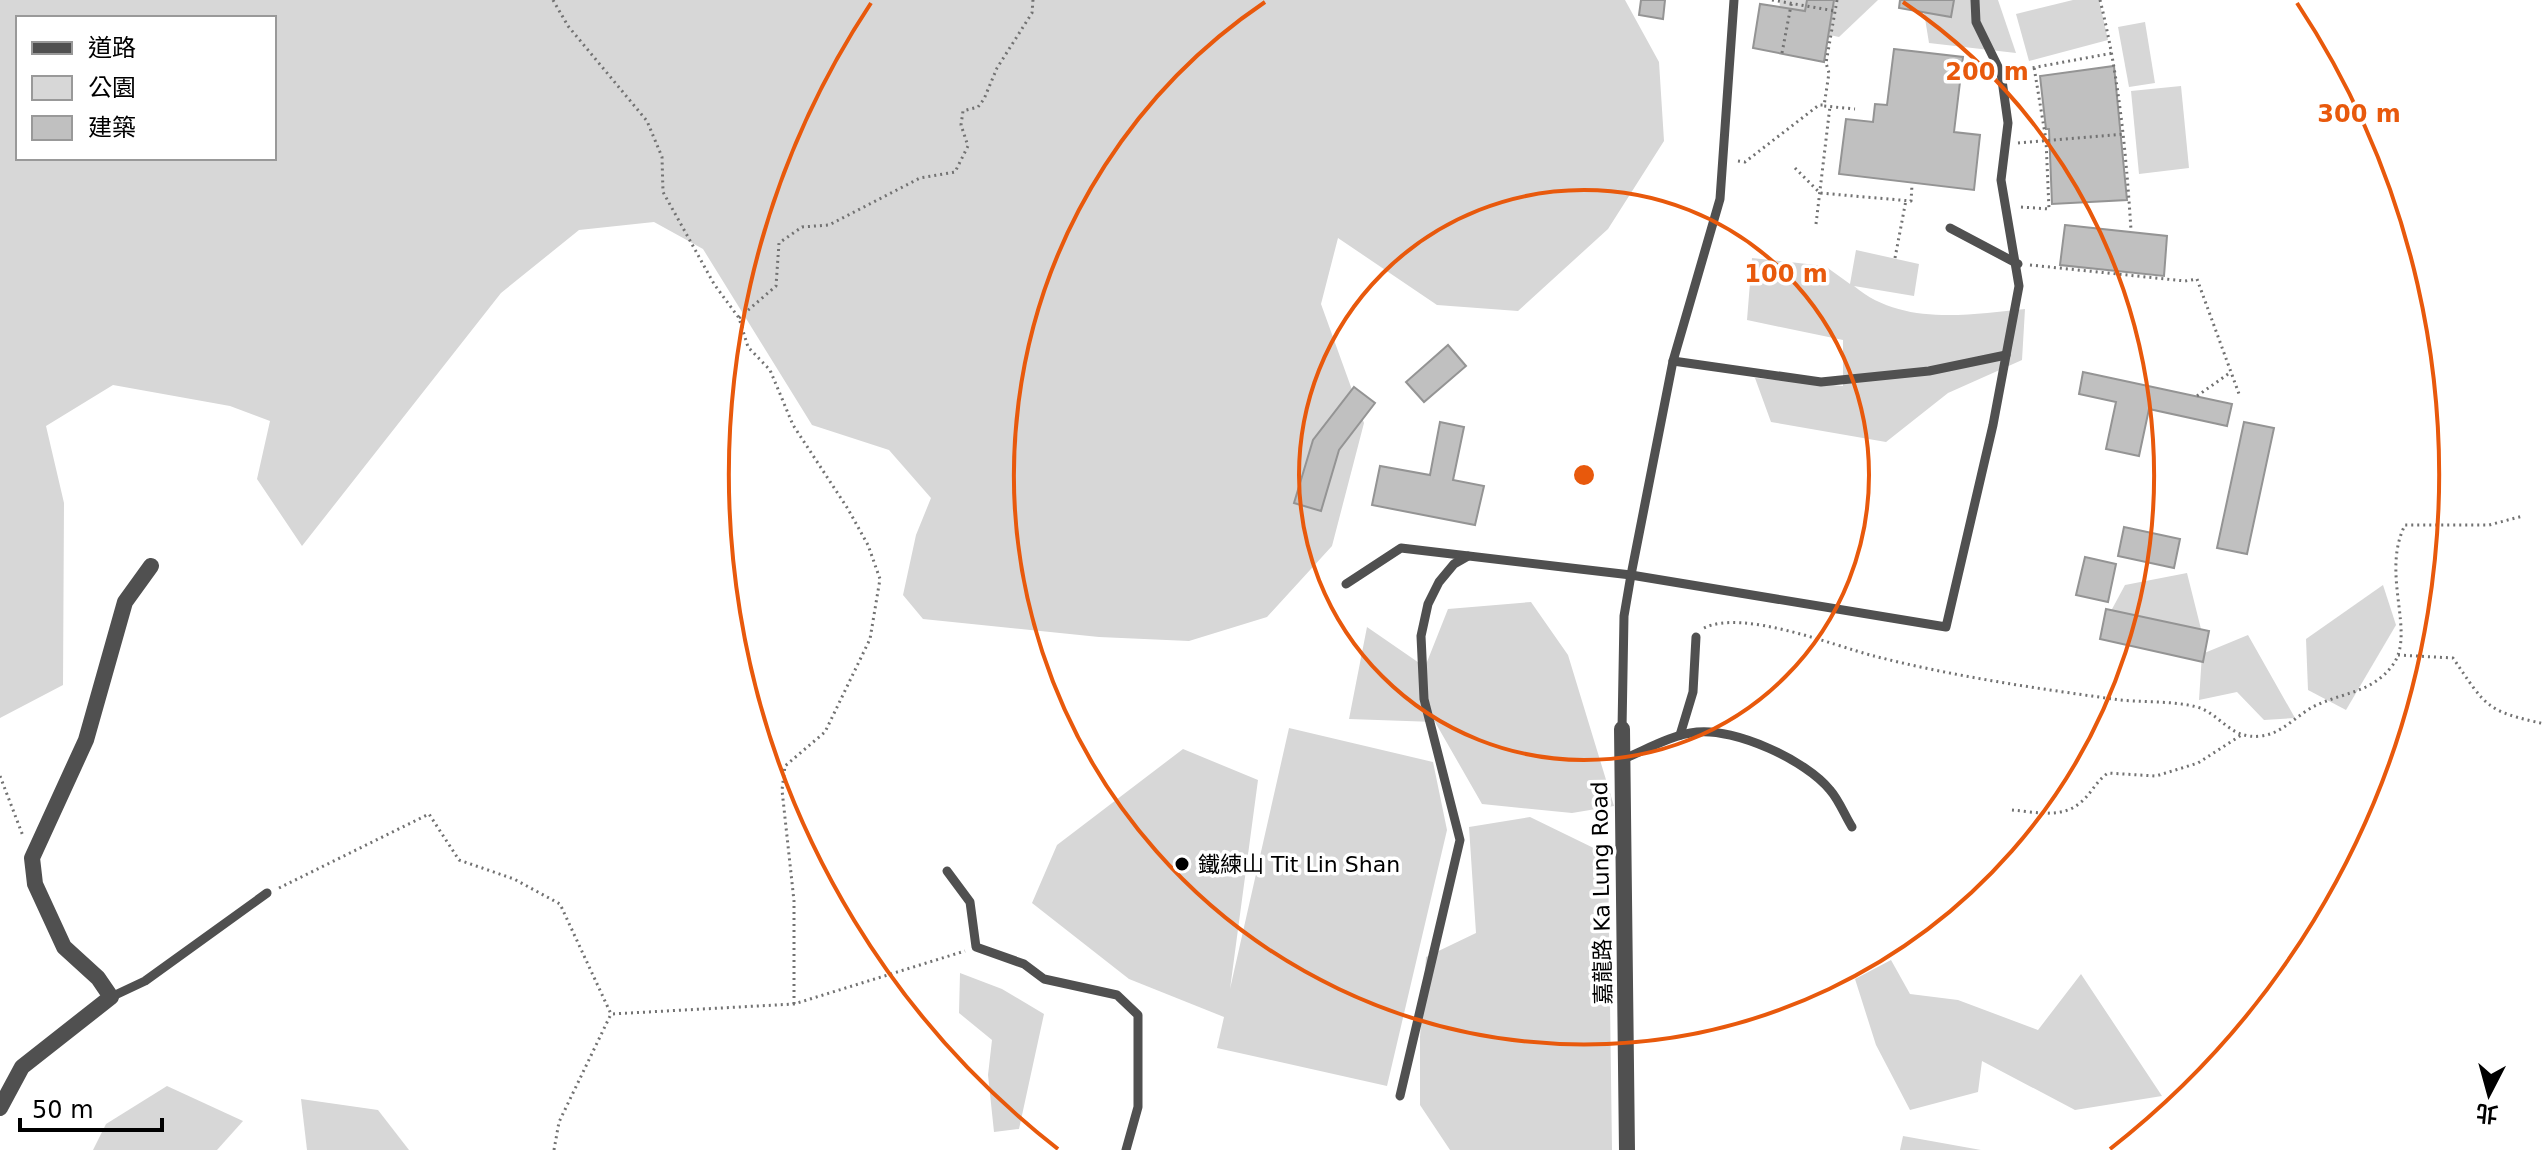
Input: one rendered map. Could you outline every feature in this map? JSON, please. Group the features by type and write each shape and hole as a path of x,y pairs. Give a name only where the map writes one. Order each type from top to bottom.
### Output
{"street":[{"path":"0,1108 22,1067 111,997 98,978 64,947 35,884 32,858 86,740 125,602 151,566"},
{"name":"嘉龍路 Ka Lung Road","path":"1622,729 1627,1150"}],"lane":[{"name":"嘉龍路 Ka Lung Road","path":"1622,729 1624,635 1631,575 1673,361 1720,199 1734,0"},
{"path":"1346,584 1401,548 1631,575 1946,627 2019,286 2018,264 2001,180 2008,123 2001,73 1976,22 1975,0"},
{"path":"1950,228 2018,264"},
{"path":"1673,361 1821,382 1929,371 2006,355"},
{"path":"1400,1096 1460,840 1424,699 1421,636 1428,604 1439,582 1454,564 1468,556"},
{"path":"1680,735 1693,692 1696,637"},
{"path":"1621,760 1680,735 1701,732 1746,740 1791,759 1830,789 1852,827"},
{"path":"947,871 970,902 976,947 1024,964 1044,979 1117,995 1138,1015 1138,1107 1126,1150"},
{"path":"111,997 145,981 267,893"}],"path":[{"path":"553,0 568,26 647,121 662,157 663,192 714,284 739,318 748,347 770,370 793,425 868,545 880,579 870,639 825,732 785,766 782,790 794,901 794,1004"},
{"path":"739,318 776,286 779,243 802,227 829,225 920,178 955,172 968,146 961,125 963,111 978,107 984,99 997,68 1032,13 1033,0"},
{"path":"1772,0 1835,11"},
{"path":"1816,224 1827,106 1829,73 1826,63 1837,0"},
{"path":"2100,0 2113,53 2125,134 2131,230"},
{"path":"1782,53 1792,2"},
{"path":"2018,70 2113,53"},
{"path":"2007,205 2049,209 2046,140 2034,67"},
{"path":"1723,159 1745,162 1819,105 1855,109"},
{"path":"2006,144 2125,134"},
{"path":"1795,168 1820,193 1911,201 1912,185"},
{"path":"1895,258 1906,200"},
{"path":"2018,264 2185,281 2197,279 2239,394"},
{"path":"2197,396 2231,372"},
{"path":"1696,637 1707,626 1723,621 1748,623 1887,659 2114,700 2194,706 2225,728 2243,734 2266,735 2320,703 2361,692 2386,673 2398,655 2402,621 2393,577 2394,558 2405,525 2489,525 2523,516"},
{"path":"2398,655 2453,658 2467,682 2493,709 2509,717 2545,724"},
{"path":"2012,810 2063,813 2081,802 2096,781 2108,773 2156,776 2198,763 2243,734"},
{"path":"0,776 32,858"},
{"path":"267,893 314,874 429,814 459,860 514,879 560,904 611,1014"},
{"path":"611,1014 794,1004 976,947"},
{"path":"554,1150 559,1122 611,1014"}],"green space":[{"path":"0,0 1625,0 1659,62 1664,141 1608,229 1518,311 1437,305 1338,238 1321,304 1364,423 1332,546 1267,617 1189,641 1099,637 923,619 903,595 916,535 931,498 889,450 812,425 703,249 654,222 579,230 501,293 302,546 257,479 270,421 230,406 113,385 46,426 64,503 63,685 0,718"},
{"path":"1780,0 1878,0 1839,37 1778,24"},
{"path":"1922,0 1998,0 2016,53 1929,43"},
{"path":"2073,0 2099,0 2108,40 2029,61 2016,14"},
{"path":"2145,22 2155,83 2129,87 2118,27"},
{"path":"2181,86 2189,168 2139,174 2131,91"},
{"path":"1856,250 1919,264 1914,296 1854,286 1873,299 1893,307 1936,315 2025,309 2022,360 1948,393 1886,442 1771,422 1755,378 1843,386 1843,340 1747,320 1752,258 1825,266 1850,284"},
{"path":"2187,573 2201,629 2142,641 2111,611 2125,585"},
{"path":"2383,585 2396,625 2346,710 2308,690 2306,639"},
{"path":"1531,602 1568,655 1614,806 1572,813 1482,804 1435,722 1349,719 1367,627 1425,667 1448,609"},
{"path":"2248,635 2295,718 2264,720 2237,692 2199,700 2202,654"},
{"path":"1289,728 1433,762 1447,830 1387,1086 1217,1048 1224,1017 1129,979 1032,903 1057,845 1183,749 1258,780 1230,989"},
{"path":"1530,817 1608,855 1612,1150 1450,1150 1420,1105 1420,1037 1426,957 1476,933 1469,827"},
{"path":"1891,960 1910,994 1958,1000 2038,1030 2081,974 2162,1096 2075,1110 1982,1061 1978,1092 1910,1110 1876,1045 1855,979"},
{"path":"960,973 1002,989 1044,1014 1019,1129 994,1132 988,1075 992,1040 959,1013"},
{"path":"167,1086 243,1121 217,1150 93,1150 106,1124"},
{"path":"301,1099 378,1110 409,1150 307,1150"},
{"path":"1903,1136 1981,1150 1900,1150"}],"building":[{"path":"1641,0 1665,0 1663,19 1639,15"},
{"path":"1807,0 1834,0 1824,62 1753,48 1760,4 1805,11"},
{"path":"1900,0 1954,0 1951,17 1899,8"},
{"path":"1894,49 1963,57 1954,132 1980,135 1974,190 1839,174 1846,119 1873,122 1875,104 1887,105"},
{"path":"2114,66 2127,200 2052,204 2049,129 2046,129 2040,76"},
{"path":"2065,225 2167,236 2164,276 2060,265"},
{"path":"1448,345 1466,366 1424,402 1406,382"},
{"path":"2083,372 2232,404 2227,426 2149,409 2139,456 2106,449 2116,402 2079,394"},
{"path":"1354,387 1375,403 1339,450 1321,511 1294,503 1313,440"},
{"path":"1440,422 1464,427 1453,480 1484,486 1475,525 1372,505 1380,466 1430,475"},
{"path":"2244,422 2274,428 2247,554 2217,548"},
{"path":"2124,527 2180,539 2174,568 2118,556"},
{"path":"2085,557 2116,564 2108,602 2076,595"},
{"path":"2106,609 2209,631 2203,662 2100,639"}],"place":[{"name":"鐵練山 Tit Lin Shan","path":"1182,864"}]}
